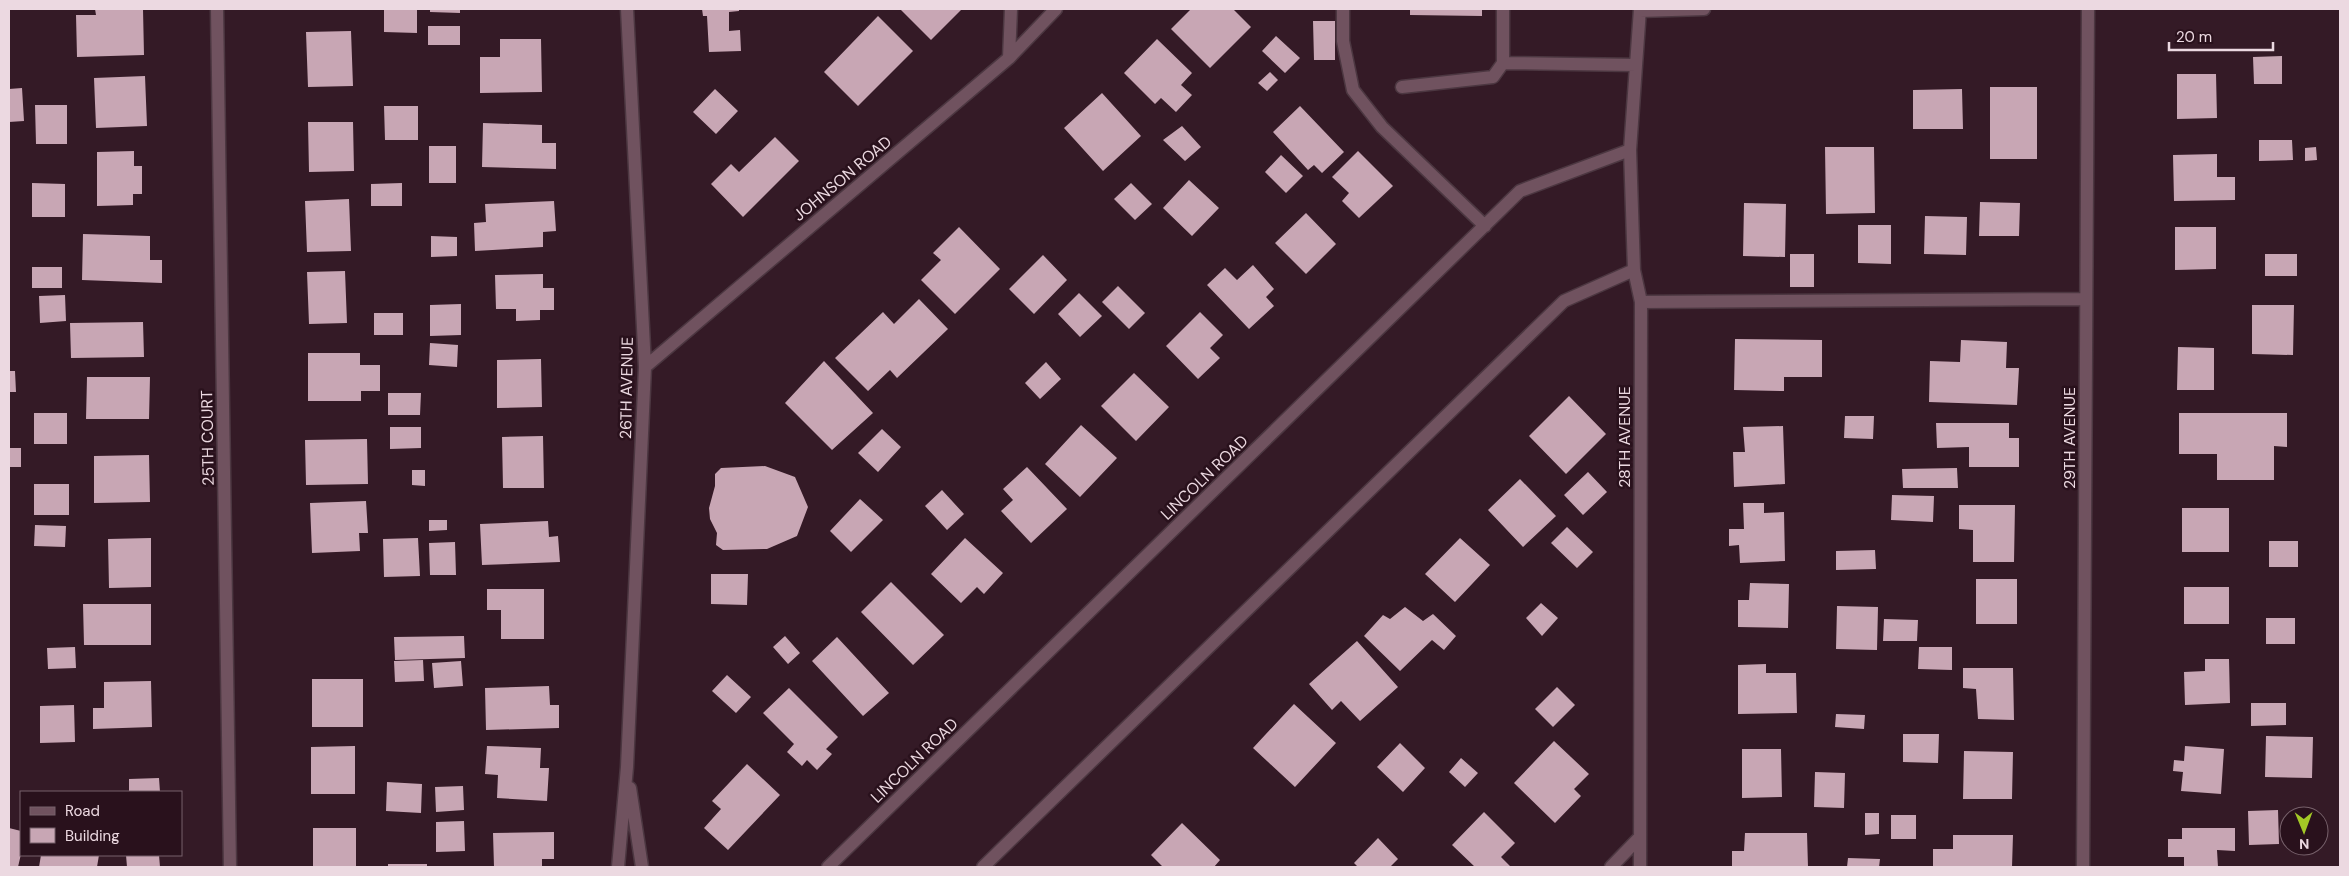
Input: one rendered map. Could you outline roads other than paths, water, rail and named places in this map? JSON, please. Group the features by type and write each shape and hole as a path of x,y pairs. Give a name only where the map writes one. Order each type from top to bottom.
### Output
{"street":[{"name":"25TH COURT","path":"217,9 230,867"},
{"name":"26TH AVENUE","path":"618,867 627,767 645,367 627,9"},
{"path":"1009,58 1011,9"},
{"name":"JOHNSON ROAD","path":"645,367 1009,58 1056,9"},
{"path":"1343,9 1343,41 1353,90 1382,127 1485,226"},
{"path":"1402,87 1493,77 1503,63 1503,9"},
{"path":"1640,10 1704,9"},
{"name":"29TH AVENUE","path":"2083,867 2088,9"},
{"name":"28TH AVENUE","path":"1640,10 1630,150 1634,270 1641,302 1640,867"},
{"path":"1503,63 1636,64"},
{"name":"LINCOLN ROAD","path":"828,867 1520,191 1630,150"},
{"path":"983,867 1564,301 1634,270"},
{"path":"1641,302 2086,300"},
{"name":"26TH AVENUE","path":"627,767 642,867"},
{"path":"1611,867 1639,838"}]}
